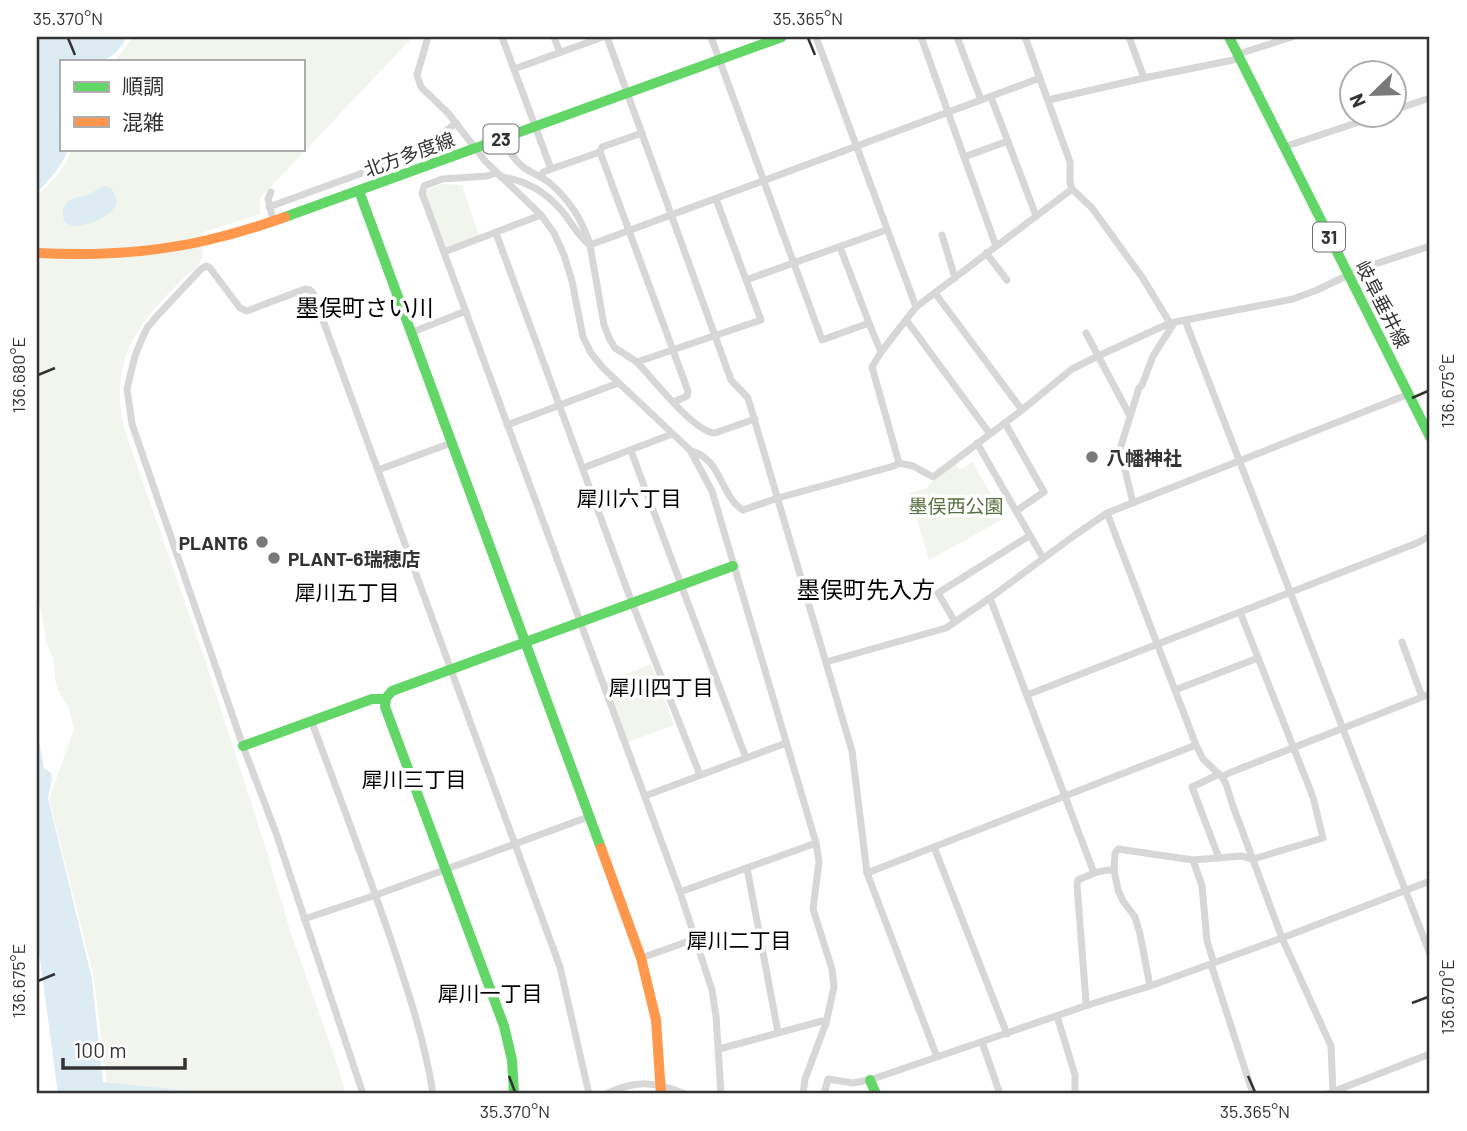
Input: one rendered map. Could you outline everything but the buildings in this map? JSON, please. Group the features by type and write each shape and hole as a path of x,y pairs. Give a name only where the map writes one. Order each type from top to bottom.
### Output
{"street":[{"path":"428,37 417,75 421,88 448,113 486,162 541,215 554,233 564,255 583,337 591,353 671,434 690,450 708,460 739,508 743,510 899,463 913,466 933,477 1072,369 1098,356 1172,323 1293,299 1363,268 1430,246"},
{"path":"502,37 551,169"},
{"path":"554,37 560,52"},
{"path":"514,69 605,37 732,380 748,398 755,419 852,751 867,873 937,1057"},
{"path":"711,37 822,340 869,323"},
{"name":"北方多度線","path":"37,253 99,254 142,250 176,246 219,236 359,191 782,37"},
{"path":"816,37 916,307"},
{"path":"921,37 996,246"},
{"path":"957,37 981,100"},
{"path":"1025,37 1070,162 1072,189 1092,208 1172,323"},
{"path":"1129,37 1144,78"},
{"name":"岐阜垂井線","path":"1229,37 1430,437"},
{"path":"1048,100 1220,63 1279,38 1292,37"},
{"path":"590,245 1040,78"},
{"path":"991,97 1037,215"},
{"path":"1408,105 1430,98"},
{"path":"269,207 417,153 456,123"},
{"path":"1284,147 1338,129"},
{"path":"541,177 543,172 600,152 602,147 642,133"},
{"path":"503,138 522,166 550,182 571,206 585,229 604,325 615,348 637,362 690,419 709,433 755,419"},
{"path":"964,157 1008,141"},
{"path":"600,152 688,391 687,396 674,402"},
{"path":"590,245 580,237 563,212 548,197 514,179 498,175 442,179 424,186 422,193 680,892 712,990 721,1094"},
{"path":"899,463 872,367 881,352 916,307 1072,189"},
{"path":"359,191 641,958 656,1020 661,1090"},
{"path":"271,192 268,199 272,220"},
{"path":"637,362 761,320 716,199"},
{"path":"444,252 541,215"},
{"path":"746,280 886,229"},
{"path":"496,233 632,603 700,775"},
{"path":"942,235 955,278"},
{"path":"841,247 881,352"},
{"path":"986,253 1007,280"},
{"path":"363,1094 276,833 243,747 132,424 127,389 135,356 147,328 206,266 240,308 247,311 305,289 313,293 560,967 589,1094"},
{"path":"935,293 1022,410"},
{"path":"410,333 466,311"},
{"path":"907,320 990,434"},
{"path":"1185,320 1430,954"},
{"path":"1133,503 1120,449 1139,388 1172,323"},
{"path":"1086,333 1130,416"},
{"path":"507,425 618,383"},
{"path":"826,662 946,628 1107,513 1409,394"},
{"path":"1005,423 1044,492 1016,511"},
{"path":"583,468 671,434"},
{"path":"378,470 451,443"},
{"path":"977,443 1044,558"},
{"path":"690,450 712,491 816,843 819,862 813,909 832,969 834,987 826,1023 805,1079 803,1094"},
{"path":"631,451 746,758"},
{"path":"1107,513 1196,745 1203,759 1226,784 1282,938 1331,1046 1331,1094 1430,1054"},
{"path":"955,622 938,593 1029,536"},
{"path":"1027,695 1430,536"},
{"path":"514,1094 514,1065 504,1026 385,707 387,694 733,566"},
{"path":"990,598 1094,873"},
{"path":"1150,986 1135,918 1118,890 1114,870 1115,853 1118,849 1193,860 1241,856 1253,859 1323,838 1313,797 1240,612"},
{"path":"1219,858 1192,787 1426,695 1402,642"},
{"path":"1175,690 1258,658"},
{"path":"243,747 372,699 385,699"},
{"path":"311,720 376,895 422,1034 433,1094"},
{"path":"645,796 786,743"},
{"path":"867,873 1196,745"},
{"path":"304,919 588,817"},
{"path":"680,892 816,843"},
{"path":"934,847 1007,1034"},
{"path":"1193,860 1202,886 1207,942 1253,1094"},
{"path":"747,868 778,1032"},
{"path":"1088,1004 1077,885 1078,880 1094,873 1114,870"},
{"path":"824,1094 828,1079 853,1083 870,1080 1088,1004 1150,986 1430,881"},
{"path":"641,958 695,939"},
{"path":"1057,1016 1075,1075 1075,1094"},
{"path":"719,1049 822,1021 826,1023"},
{"path":"982,1042 1000,1094"},
{"path":"870,1080 876,1094"},
{"path":"606,1094 619,1088 653,1083 661,1090 685,1094"}],"green space":[{"path":"133,37 413,37 260,198 260,214 204,232 201,261 163,299 138,331 123,365 120,384 124,428 204,657 291,934 346,1094 108,1094 94,978 49,799 74,729 69,709 58,690 53,658 37,602 37,196 62,169 71,150 304,150 304,60 116,60"},
{"path":"442,184 462,185 479,236 446,248 425,191"},
{"name":"墨俣西公園","path":"972,462 1005,518 929,560 909,493 927,488 955,463 960,470"},
{"path":"651,664 674,725 628,742 606,682"}],"shaded area":[{"path":"37,37 127,37 107,59 60,60 60,150 68,150 59,167 37,193"},
{"path":"105,186 111,188 116,198 113,210 88,224 79,226 65,222 63,211 67,202"},
{"path":"37,731 44,768 51,773 48,798 92,979 103,1082 218,1094 58,1094 37,936"}],"traffic: fast":[{"path":"285,217 782,37"},
{"path":"1229,37 1430,437"},
{"path":"359,191 601,848"},
{"path":"514,1094 512,1060 504,1026 385,707 386,698 392,691 733,566"},
{"path":"243,746 372,699 385,699"},
{"path":"870,1080 876,1094"}],"traffic: slow":[{"path":"37,253 101,254 166,248 227,235 285,217"},
{"path":"601,848 641,958 656,1020 661,1094"}],"place":[{"name":"八幡神社","path":"1092,457"},
{"name":"PLANT6","path":"262,542"},
{"name":"PLANT-6瑞穂店","path":"274,558"}],"district":[{"name":"墨俣町さい川","path":"365,307"},
{"name":"犀川六丁目","path":"629,497"},
{"name":"墨俣町先入方","path":"866,589"},
{"name":"犀川五丁目","path":"347,591"},
{"name":"犀川四丁目","path":"661,686"},
{"name":"犀川三丁目","path":"414,778"},
{"name":"犀川二丁目","path":"739,939"},
{"name":"犀川一丁目","path":"490,992"}]}
